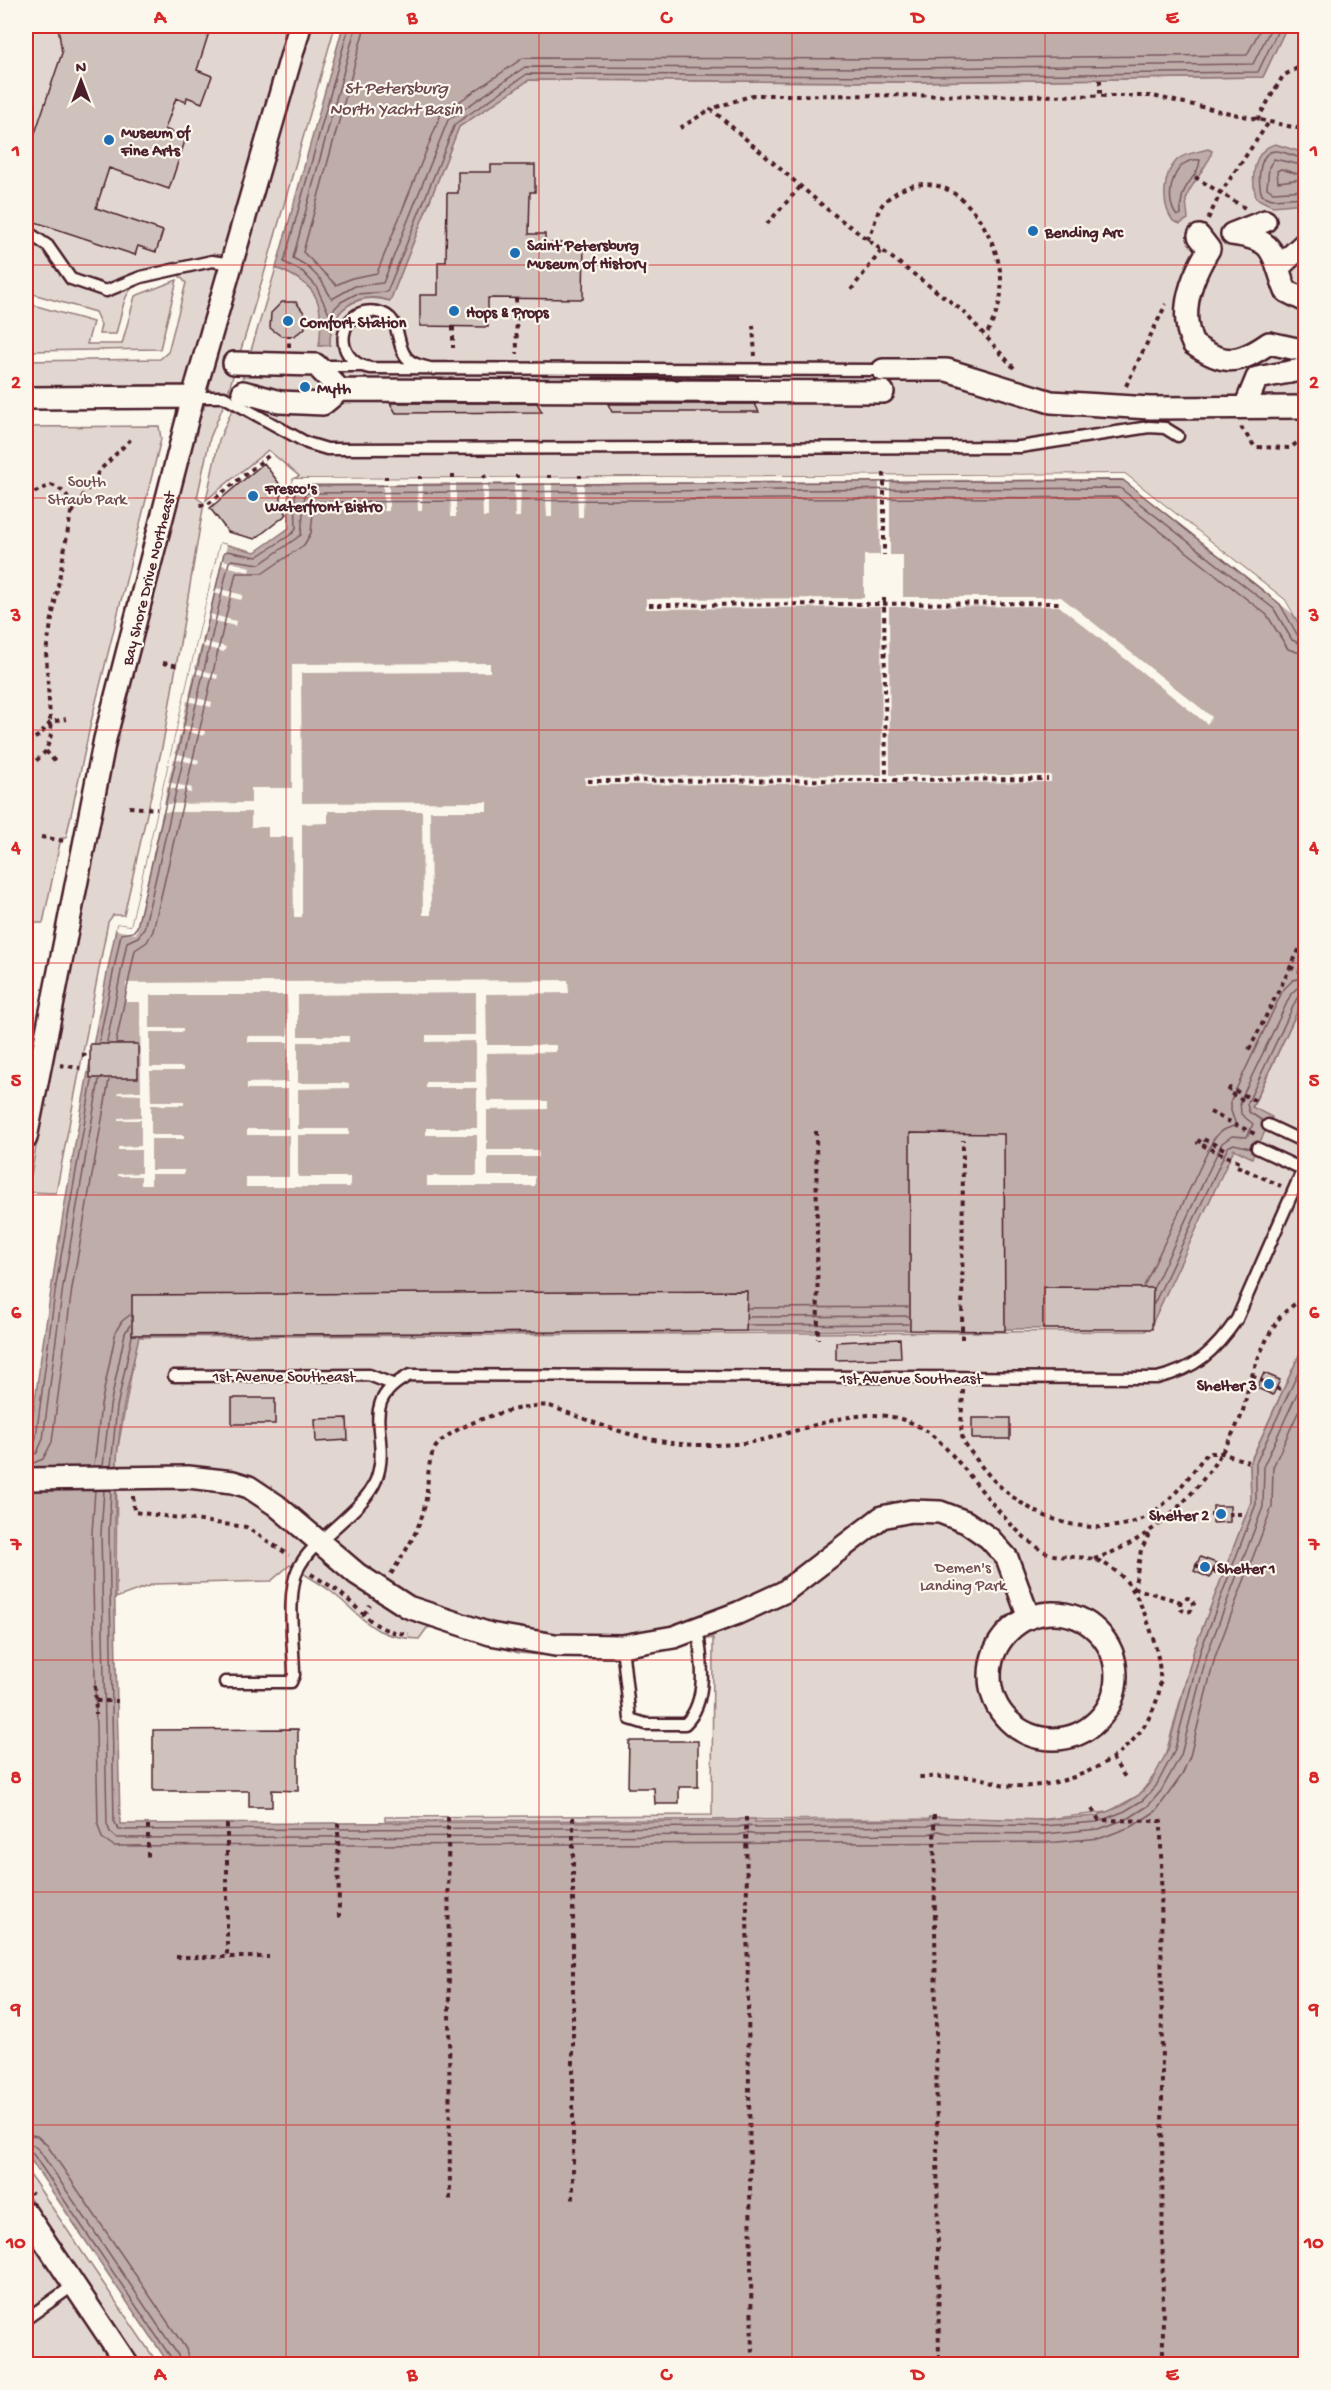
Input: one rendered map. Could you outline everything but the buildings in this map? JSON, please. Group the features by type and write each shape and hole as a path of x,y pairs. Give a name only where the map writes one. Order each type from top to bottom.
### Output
{"street":[{"name":"Bay Shore Drive Northeast","path":"26,1138 29,1110 105,739 193,397 300,26"},
{"path":"1265,221 1204,242 1185,318 1193,344 1221,360 1247,358 1269,343 1305,351"},
{"path":"1232,234 1253,237 1265,242 1274,251 1286,291 1305,301"},
{"path":"1279,267 1305,242"},
{"path":"234,363 316,366 340,390"},
{"path":"1236,407 1257,378 1305,369"},
{"path":"883,370 947,370 1051,402 1150,408 1305,406"},
{"path":"243,392 280,402 323,404 340,390 883,392"},
{"path":"26,398 193,397"},
{"path":"26,1479 188,1477 233,1482 249,1487 276,1505 357,1574 408,1607 464,1627 521,1641 555,1645 622,1646 674,1637 738,1613 784,1592 882,1517 911,1511 940,1512 966,1522 989,1538 1007,1558 1029,1618"},
{"path":"1044,1614 1073,1616 1086,1622 1107,1642 1117,1670 1117,1685 1106,1712 1084,1732 1056,1739 1027,1734 1004,1716 996,1703 990,1675 994,1653 1006,1635 1029,1618 1044,1614"},
{"path":"26,2213 127,2364"}],"lane":[{"path":"26,231 48,246 70,279 106,291 141,277 212,261 231,264"},
{"path":"362,366 348,356 343,338 345,329 358,315 377,312 394,322 403,351 412,362 434,369"},
{"path":"316,366 517,370 883,370"},
{"path":"193,397 224,397 306,444 327,449 1020,447 1149,427 1165,428 1178,436"},
{"path":"1268,1125 1305,1143"},
{"path":"1257,1148 1304,1166"},
{"name":"1st Avenue Southeast","path":"174,1376 369,1375 392,1384 410,1375 1157,1378 1180,1373 1201,1360 1222,1342 1237,1319 1304,1166"},
{"path":"225,1682 291,1682 294,1675 293,1588 300,1565 363,1499 376,1479 379,1414 382,1397 392,1384"},
{"path":"622,1646 630,1719 646,1724 685,1724 692,1717 700,1701 700,1647 697,1627"},
{"path":"26,2319 74,2285"}],"path":[{"path":"1257,120 1283,76 1305,63"},
{"path":"1100,80 1100,96"},
{"path":"680,128 711,109 753,95 1153,96 1305,130"},
{"path":"711,109 881,252 963,311 1020,375"},
{"path":"1195,177 1221,192"},
{"path":"867,240 880,206 904,188 921,185 938,187 962,198 979,217 998,259 1001,293 994,319 986,336"},
{"path":"767,224 801,186"},
{"path":"850,290 881,252"},
{"path":"516,298 517,370"},
{"path":"753,325 755,366"},
{"path":"453,327 453,348"},
{"path":"289,335 289,347"},
{"path":"1236,407 1256,447 1290,448 1305,436"},
{"path":"71,513 100,470 133,437"},
{"path":"200,505 207,505 272,453"},
{"path":"884,473 884,555"},
{"path":"26,496 51,485 64,490 71,501 71,513 45,652 51,735 45,750 26,771"},
{"path":"884,601 886,780"},
{"path":"649,605 884,601 1062,603"},
{"path":"163,663 179,666"},
{"path":"26,740 33,740 40,735 51,722 66,719"},
{"path":"45,750 57,764"},
{"path":"588,781 1048,779"},
{"path":"129,807 157,808"},
{"path":"41,837 64,841"},
{"path":"1249,1050 1305,936"},
{"path":"1290,967 1305,974"},
{"path":"82,1055 90,1054"},
{"path":"1243,1100 1228,1092 1230,1088 1256,1101"},
{"path":"1210,1112 1264,1138"},
{"path":"816,1131 818,1339"},
{"path":"1224,1149 1201,1138 1198,1143 1293,1191"},
{"path":"962,1339 963,1140"},
{"path":"1093,1559 1112,1553 1149,1534 1180,1507 1222,1453 1240,1419 1252,1376 1276,1321 1305,1295"},
{"path":"1252,1376 1280,1390"},
{"path":"963,1377 963,1440 986,1474 1007,1494 1030,1510 1056,1520 1077,1525 1131,1523 1176,1494 1207,1453 1222,1453 1248,1462"},
{"path":"133,1496 134,1512 246,1527 277,1549 287,1553 300,1565 336,1589 380,1629 392,1634 409,1634"},
{"path":"1210,1514 1241,1514"},
{"path":"1149,1534 1141,1550 1134,1589 1181,1602"},
{"path":"1196,1565 1219,1574"},
{"path":"95,1686 96,1715"},
{"path":"96,1701 118,1701"},
{"path":"1112,1758 1127,1780"},
{"path":"1092,1809 1099,1820 1161,1821 1163,2364"},
{"path":"934,1815 939,2364"},
{"path":"448,1817 450,2200"},
{"path":"573,1817 573,2203"},
{"path":"746,1817 753,2363"},
{"path":"339,1823 339,1920"},
{"path":"148,1824 148,1860"},
{"path":"227,1824 227,1958"},
{"path":"176,1958 269,1958"}],"green space":[{"path":"26,26 288,26 185,385 26,386 26,361 160,359 168,352 186,283 174,270 131,289 124,304 116,334 99,334 101,325 95,312 26,292"},
{"path":"311,26 335,26 267,264 226,399 210,438 197,498 204,503 163,743 124,915 113,915 108,922 56,1193 28,1192 42,1112 47,1106 43,1102 116,742 201,409 204,409 204,399"},
{"path":"1287,26 1305,26 1305,637 1285,600 1125,474 294,479 299,476 268,450 206,500 219,440 235,403 276,268 301,281 316,296 321,318 320,346 330,345 334,322 347,306 367,299 390,301 459,127 529,80 908,82 1263,77"},
{"path":"177,280 160,349 26,351 26,303 93,322 87,344 122,344 135,296"},
{"name":"South Straub Park","path":"159,426 161,439 91,722 66,838 61,838 43,923 26,923 26,427"},
{"name":"Demen's Landing Park","path":"1305,995 1305,1342 1250,1462 1251,1502 1194,1650 1163,1764 1139,1795 1108,1812 1038,1820 930,1817 929,1819 385,1821 385,1817 712,1815 713,1638 612,1657 566,1657 519,1653 433,1627 427,1628 419,1639 402,1637 378,1630 329,1590 290,1565 271,1581 154,1584 116,1598 117,1453 138,1337 1145,1331 1150,1327"},
{"path":"26,2169 158,2364 141,2364 26,2193"},
{"path":"26,2233 114,2364 26,2364"}],"water":[{"name":"St Petersburg North Yacht Basin","path":"343,26 1287,26 1263,77 908,82 529,80 459,127 390,301 367,298 347,306 334,322 330,345 319,346 321,318 316,296 301,281 276,268"},
{"path":"1275,144 1305,153 1305,203 1272,206 1256,198 1255,166 1262,153"},
{"path":"1208,149 1212,151 1210,158 1189,191 1186,200 1188,219 1180,224 1173,221 1165,199 1168,174 1180,158"},
{"path":"1125,474 1285,600 1306,637 1305,995 1252,1107 1272,1117 1252,1158 1234,1149 1150,1328 139,1336 122,1414 115,1506 120,1824 739,1821 740,1819 755,1819 755,1822 929,1820 930,1817 1043,1820 1096,1816 1122,1806 1139,1795 1151,1782 1168,1750 1194,1650 1251,1502 1250,1463 1305,1342 1305,2364 169,2364 26,2153 26,1452 69,1179 117,924 131,926 220,543 255,552 289,528 289,491 294,479"}],"pier":[{"path":"1125,474 1285,600 1293,614 1121,479 890,480 890,555 903,555 903,597 1061,597 1212,717 1207,724 1059,606 889,607 890,775 1051,775 1051,782 585,785 585,777 882,775 881,607 646,609 646,599 864,598 864,555 880,555 879,481 584,483 583,517 578,517 577,483 552,483 552,517 547,517 545,483 521,483 520,517 515,517 514,483 488,483 488,517 483,517 482,483 456,483 456,517 451,517 450,483 423,483 422,511 418,511 417,484 389,484 389,511 384,511 383,484 292,484 294,479"},
{"path":"220,543 227,545 223,560 250,567 249,572 222,565 216,588 243,595 241,600 214,593 209,614 236,621 235,626 208,619 202,641 226,647 224,652 201,646 195,668 218,675 217,679 194,673 189,696 212,702 211,707 187,701 182,725 205,731 204,736 181,730 175,753 199,760 198,764 174,759 168,782 192,788 191,793 167,787 164,804 251,803 251,788 292,788 292,664 490,663 490,672 301,673 302,803 487,802 487,811 430,811 431,915 423,915 422,811 328,811 328,823 302,824 302,917 294,917 293,837 268,837 268,827 251,827 251,812 162,812 136,934 116,930 117,924 131,926"},
{"path":"568,980 569,993 486,994 487,1045 556,1045 556,1052 486,1053 487,1101 548,1101 548,1109 487,1110 487,1150 538,1150 539,1157 488,1157 488,1176 535,1176 535,1186 427,1186 427,1176 477,1176 477,1135 426,1135 426,1128 477,1128 477,1088 426,1088 426,1082 476,1082 476,1041 426,1042 426,1035 476,1035 476,993 298,995 298,1036 349,1036 349,1042 298,1042 298,1083 349,1083 349,1088 298,1089 298,1129 349,1129 349,1135 298,1135 298,1177 350,1177 350,1187 246,1187 246,1177 289,1177 289,1135 247,1135 247,1129 288,1129 288,1089 247,1089 247,1083 288,1082 288,1042 247,1042 247,1036 288,1036 287,995 150,995 150,1028 183,1028 183,1032 150,1032 150,1067 183,1067 183,1071 150,1071 151,1101 184,1101 184,1105 151,1105 151,1135 184,1135 184,1139 151,1139 151,1170 184,1170 184,1174 151,1174 151,1185 141,1185 141,1176 118,1176 118,1174 141,1173 141,1150 118,1150 118,1147 141,1146 141,1120 118,1120 118,1118 141,1117 141,1095 118,1094 118,1092 141,1091 140,1002 126,1002 126,983"}],"place":[{"name":"Museum of Fine Arts","path":"109,140"},
{"name":"Bending Arc","path":"1033,231"},
{"name":"Saint Petersburg Museum of History","path":"515,253"},
{"name":"Hops & Props","path":"454,311"},
{"name":"Comfort Station","path":"288,321"},
{"name":"Myth","path":"305,387"},
{"name":"Fresco's Waterfront Bistro","path":"253,496"},
{"name":"Shelter 3","path":"1269,1384"},
{"name":"Shelter 2","path":"1221,1514"},
{"name":"Shelter 1","path":"1205,1567"}]}
